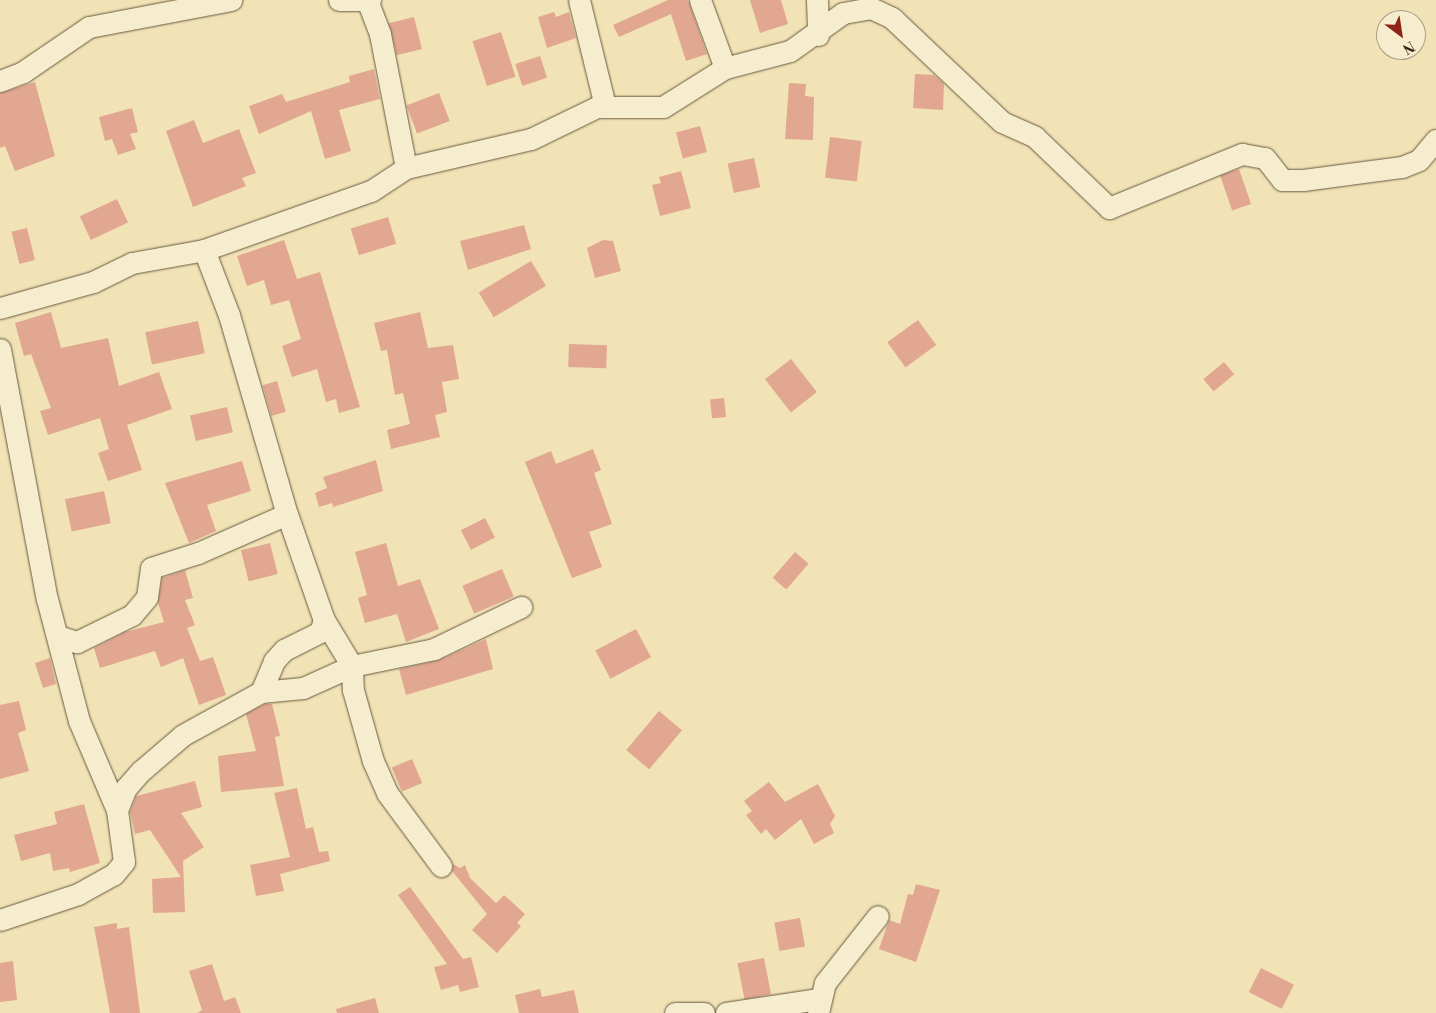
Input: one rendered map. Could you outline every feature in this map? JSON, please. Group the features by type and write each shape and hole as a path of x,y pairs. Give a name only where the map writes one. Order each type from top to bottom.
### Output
{"street":[{"path":"0,81 23,72 88,27 231,0"},
{"path":"339,0 368,0 380,34 406,168"},
{"path":"579,0 605,106"},
{"path":"700,0 725,68"},
{"path":"817,0 818,35"},
{"path":"0,308 93,282 132,263 204,250 371,191 406,168 531,139 605,106 663,107 725,68 790,51 818,35 843,13 871,8 892,18 1002,122 1035,138 1109,208 1242,154 1265,158 1282,180 1303,180 1402,168 1419,160 1436,140"},
{"path":"204,250 229,315 287,514 324,620 352,666 352,690 373,761 396,806 441,866"},
{"path":"0,349 47,599 79,721 117,810 124,862 95,885 0,920"},
{"path":"58,636 77,642 132,615 148,597 150,568 198,553 287,514"},
{"path":"117,810 126,788 142,771 183,735 261,692 303,688 352,666 434,649 521,607"},
{"path":"261,692 274,661 284,650 320,632 324,620"},
{"path":"0,908 36,908"},
{"path":"726,1013 819,1006 826,983 878,916"},
{"path":"675,1013 704,1013"}],"building":[{"path":"668,0 688,0 707,54 686,61 671,14 619,37 613,25"},
{"path":"750,0 781,0 788,24 760,33"},
{"path":"554,12 556,17 569,12 576,38 547,48 538,17"},
{"path":"414,17 422,49 397,55 389,23"},
{"path":"501,32 516,77 487,86 472,41"},
{"path":"540,56 547,78 522,86 515,64"},
{"path":"374,69 380,99 339,110 351,151 325,159 311,111 259,134 249,106 282,94 286,102 350,82 349,76"},
{"path":"915,74 934,75 944,84 943,110 913,108"},
{"path":"35,82 55,156 15,171 5,146 0,148 0,93"},
{"path":"789,83 806,84 805,96 814,97 813,140 785,139"},
{"path":"439,93 450,121 417,134 406,106"},
{"path":"132,108 138,132 130,134 136,149 118,155 112,139 105,141 99,117"},
{"path":"194,120 203,143 239,129 256,173 242,178 246,186 193,207 166,131"},
{"path":"700,126 707,152 683,159 676,132"},
{"path":"830,137 862,141 857,182 825,178"},
{"path":"754,158 760,187 734,193 728,164"},
{"path":"1239,169 1251,204 1232,210 1220,176"},
{"path":"681,171 691,208 660,216 652,185 661,183 659,177"},
{"path":"117,199 128,223 91,240 80,216"},
{"path":"388,217 396,244 359,255 351,228"},
{"path":"524,225 531,249 468,270 460,241"},
{"path":"27,228 35,260 19,264 11,232"},
{"path":"284,240 297,279 320,272 360,407 339,413 336,399 326,402 317,369 292,377 282,346 301,339 289,300 271,305 264,280 247,286 237,256"},
{"path":"603,240 613,241 621,271 595,278 587,248"},
{"path":"531,261 546,286 494,317 479,292"},
{"path":"51,312 61,348 108,338 119,386 159,372 172,409 127,425 142,470 108,481 98,453 109,449 100,418 48,435 40,411 51,408 31,354 24,356 15,323"},
{"path":"420,312 428,348 453,345 459,379 442,382 447,412 435,415 440,437 391,449 387,430 410,424 403,393 395,395 387,350 381,351 374,323"},
{"path":"918,320 936,345 905,367 887,342"},
{"path":"198,321 205,353 152,365 145,332"},
{"path":"569,344 607,345 606,368 568,367"},
{"path":"791,359 817,392 791,412 765,379"},
{"path":"1224,362 1234,374 1214,392 1203,379"},
{"path":"277,381 286,412 271,416 263,385"},
{"path":"724,398 726,417 712,418 710,399"},
{"path":"227,407 233,432 196,441 190,416"},
{"path":"593,449 601,470 594,473 612,524 589,532 602,567 572,578 525,462 551,451 556,464"},
{"path":"376,460 383,491 333,507 332,503 319,507 315,493 327,488 323,477"},
{"path":"242,461 251,491 207,505 216,531 189,543 165,483"},
{"path":"104,491 111,523 72,532 65,499"},
{"path":"485,518 495,538 471,550 461,530"},
{"path":"270,543 278,574 249,581 241,550"},
{"path":"386,543 398,586 420,579 439,629 406,642 397,614 365,623 358,598 367,595 355,552"},
{"path":"795,552 809,564 786,589 773,578"},
{"path":"502,569 514,597 474,613 462,586"},
{"path":"185,570 193,598 185,600 195,625 187,628 200,661 213,657 226,695 199,705 183,658 161,667 155,651 100,668 94,648 125,632 164,622 158,603 162,578"},
{"path":"636,629 651,657 610,679 595,651"},
{"path":"486,639 493,669 406,695 399,669 439,660"},
{"path":"50,658 56,684 43,688 35,663"},
{"path":"19,701 26,730 18,733 29,771 0,779 0,705"},
{"path":"265,704 272,704 280,736 275,737 284,786 221,792 218,756 256,751 246,714"},
{"path":"659,711 682,730 649,769 626,750"},
{"path":"412,759 422,783 402,792 392,768"},
{"path":"195,781 202,807 181,813 204,847 183,861 185,912 153,913 152,879 181,877 150,830 135,834 130,812 136,796"},
{"path":"769,782 785,802 818,784 835,816 830,824 834,833 814,844 801,819 775,840 766,829 761,834 746,815 752,811 744,801"},
{"path":"297,788 306,829 313,827 319,852 328,851 330,861 280,874 284,891 256,896 250,865 290,857 274,793"},
{"path":"84,804 100,863 70,872 69,868 53,871 50,853 21,861 14,835 57,824 54,812"},
{"path":"453,864 460,868 465,865 470,878 496,903 504,895 525,914 517,923 521,926 497,953 472,930 487,914 452,871"},
{"path":"916,884 940,890 916,962 879,949 889,920 900,924 908,894 913,895"},
{"path":"410,887 463,959 471,957 479,987 460,992 458,985 441,990 434,967 447,964 398,895"},
{"path":"800,918 805,947 779,951 774,923"},
{"path":"117,923 117,929 129,927 140,1013 110,1013 94,927"},
{"path":"764,958 771,994 745,999 737,963"},
{"path":"13,961 17,1000 0,1002 0,963"},
{"path":"212,964 224,1001 235,997 241,1013 197,1013 202,1010 189,971"},
{"path":"1261,968 1294,985 1282,1009 1249,992"},
{"path":"540,989 542,997 574,990 579,1013 519,1013 515,995"},
{"path":"375,998 379,1013 337,1013 336,1009"}]}
